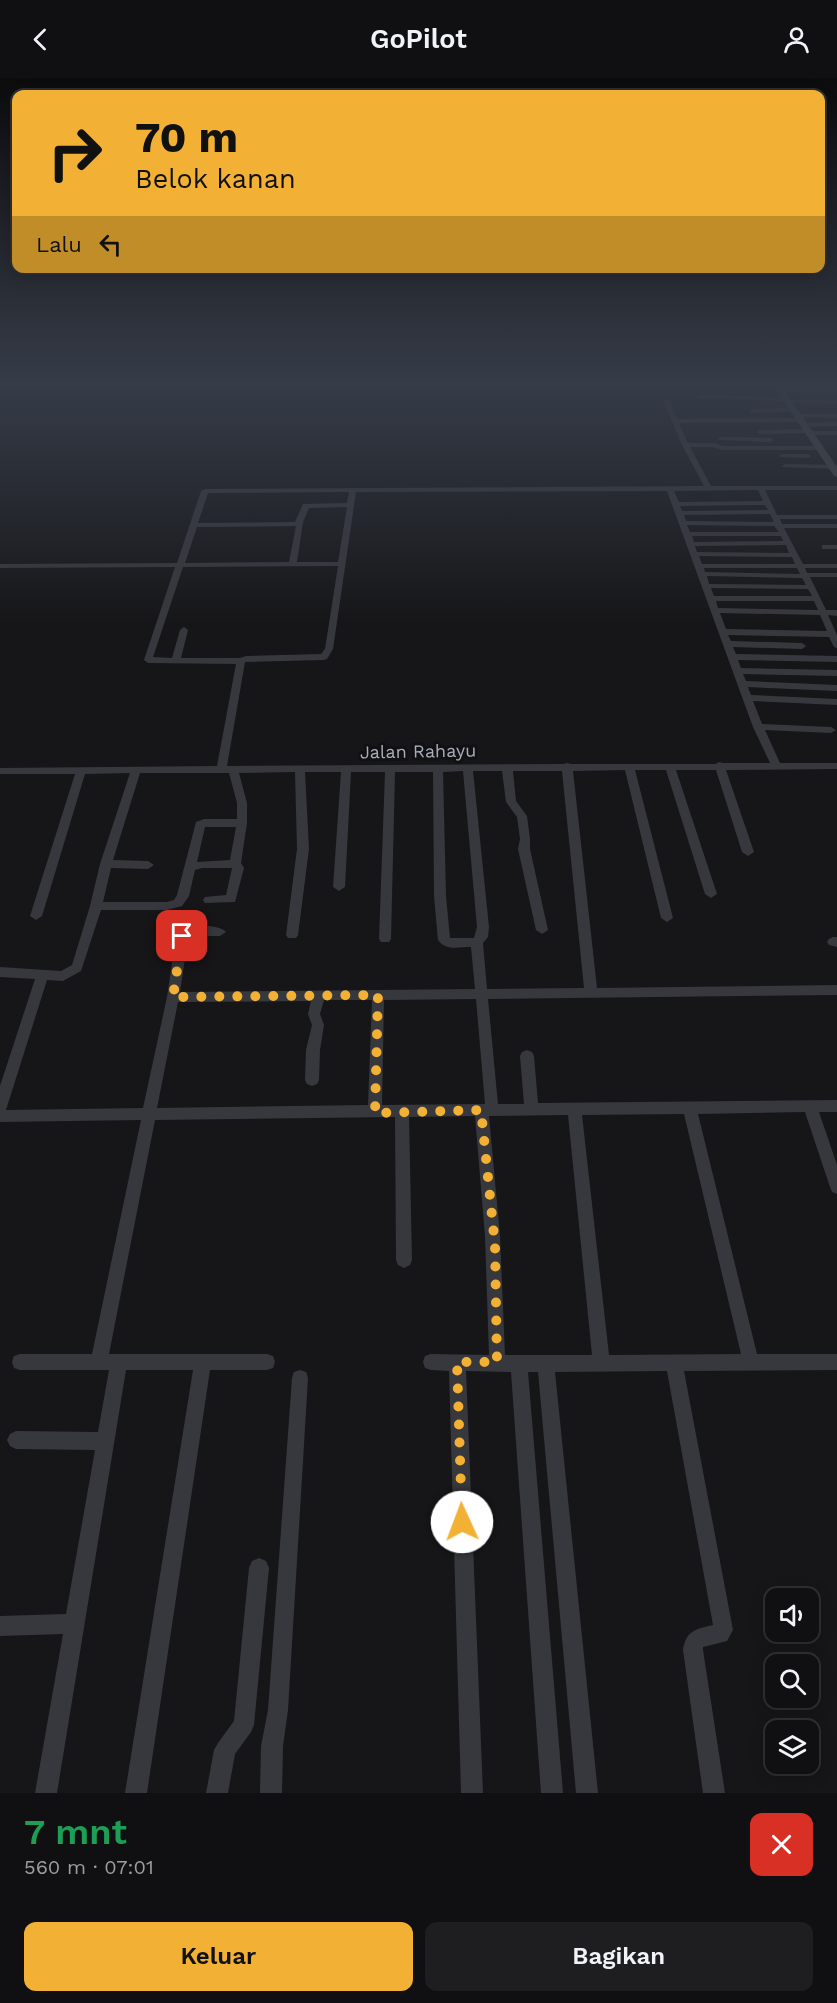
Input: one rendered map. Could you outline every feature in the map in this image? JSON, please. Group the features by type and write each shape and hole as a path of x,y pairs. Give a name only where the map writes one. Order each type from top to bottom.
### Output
{"street":[{"path":"696,465 708,488"},
{"path":"784,466 830,465"},
{"path":"788,474 832,465"},
{"path":"670,488 758,727 776,765"},
{"path":"353,490 329,649 324,657 241,661 148,660 205,491 353,490 670,488 837,488"},
{"path":"724,632 835,640 818,600 760,488"},
{"path":"677,504 766,503"},
{"path":"293,564 300,523 306,506 350,505"},
{"path":"818,509 837,509"},
{"path":"681,513 837,526"},
{"path":"684,523 837,517"},
{"path":"193,525 300,523"},
{"path":"688,534 785,534"},
{"path":"692,544 789,543"},
{"path":"825,547 837,547"},
{"path":"696,554 794,555"},
{"path":"0,566 341,564"},
{"path":"702,570 800,565 837,566"},
{"path":"702,570 805,576 837,575"},
{"path":"706,586 811,587"},
{"path":"711,598 818,600"},
{"path":"716,610 837,613"},
{"path":"176,659 184,630"},
{"path":"728,644 802,646"},
{"path":"733,657 837,659"},
{"path":"221,770 241,661"},
{"path":"738,671 837,673"},
{"path":"742,684 837,688"},
{"path":"747,698 837,702"},
{"path":"758,727 831,730"},
{"path":"719,765 748,852"},
{"path":"567,766 591,992"},
{"path":"629,766 667,918"},
{"path":"670,766 711,894"},
{"name":"Jalan Rahayu","path":"0,771 837,766"},
{"path":"438,767 440,896 444,940 448,943 477,942 482,937 483,927 468,767"},
{"path":"507,767 511,802 522,816 524,849 542,930"},
{"path":"385,939 390,768"},
{"path":"339,887 346,769"},
{"path":"36,916 81,770"},
{"path":"0,972 63,976 77,968 106,864 136,770"},
{"path":"209,900 231,899 238,868 235,864 242,823 242,803 233,770"},
{"path":"292,935 303,849 300,770"},
{"path":"96,906 167,906 178,903 196,864 201,824 242,823"},
{"path":"106,864 148,865"},
{"path":"196,864 235,864"},
{"path":"99,1361 184,933 220,932"},
{"path":"477,942 495,1245 497,1362"},
{"path":"0,1107 43,974"},
{"path":"173,997 837,990"},
{"path":"375,1113 378,995"},
{"path":"312,1080 313,1050 318,1025 314,1014 319,996"},
{"path":"527,1056 532,1110"},
{"path":"810,1106 837,1188"},
{"path":"0,1116 837,1106"},
{"path":"690,1109 751,1362"},
{"path":"574,1110 601,1362"},
{"path":"402,1112 404,1260"},
{"path":"20,1362 267,1362"},
{"path":"46,1793 119,1362"},
{"path":"431,1362 837,1363"},
{"path":"457,1362 472,1793"},
{"path":"136,1793 203,1363"},
{"path":"674,1363 723,1630 720,1634 698,1638 694,1642 693,1650 714,1793"},
{"path":"519,1364 552,1793"},
{"path":"546,1364 587,1793"},
{"path":"271,1793 272,1746 278,1710 300,1378"},
{"path":"16,1440 104,1441"},
{"path":"217,1793 225,1750 244,1725 259,1568"},
{"path":"0,1626 75,1624"}],"route":[{"path":"182,936 173,997 378,995 375,1113 481,1110 498,1290 497,1362 457,1362 462,1522"}]}
